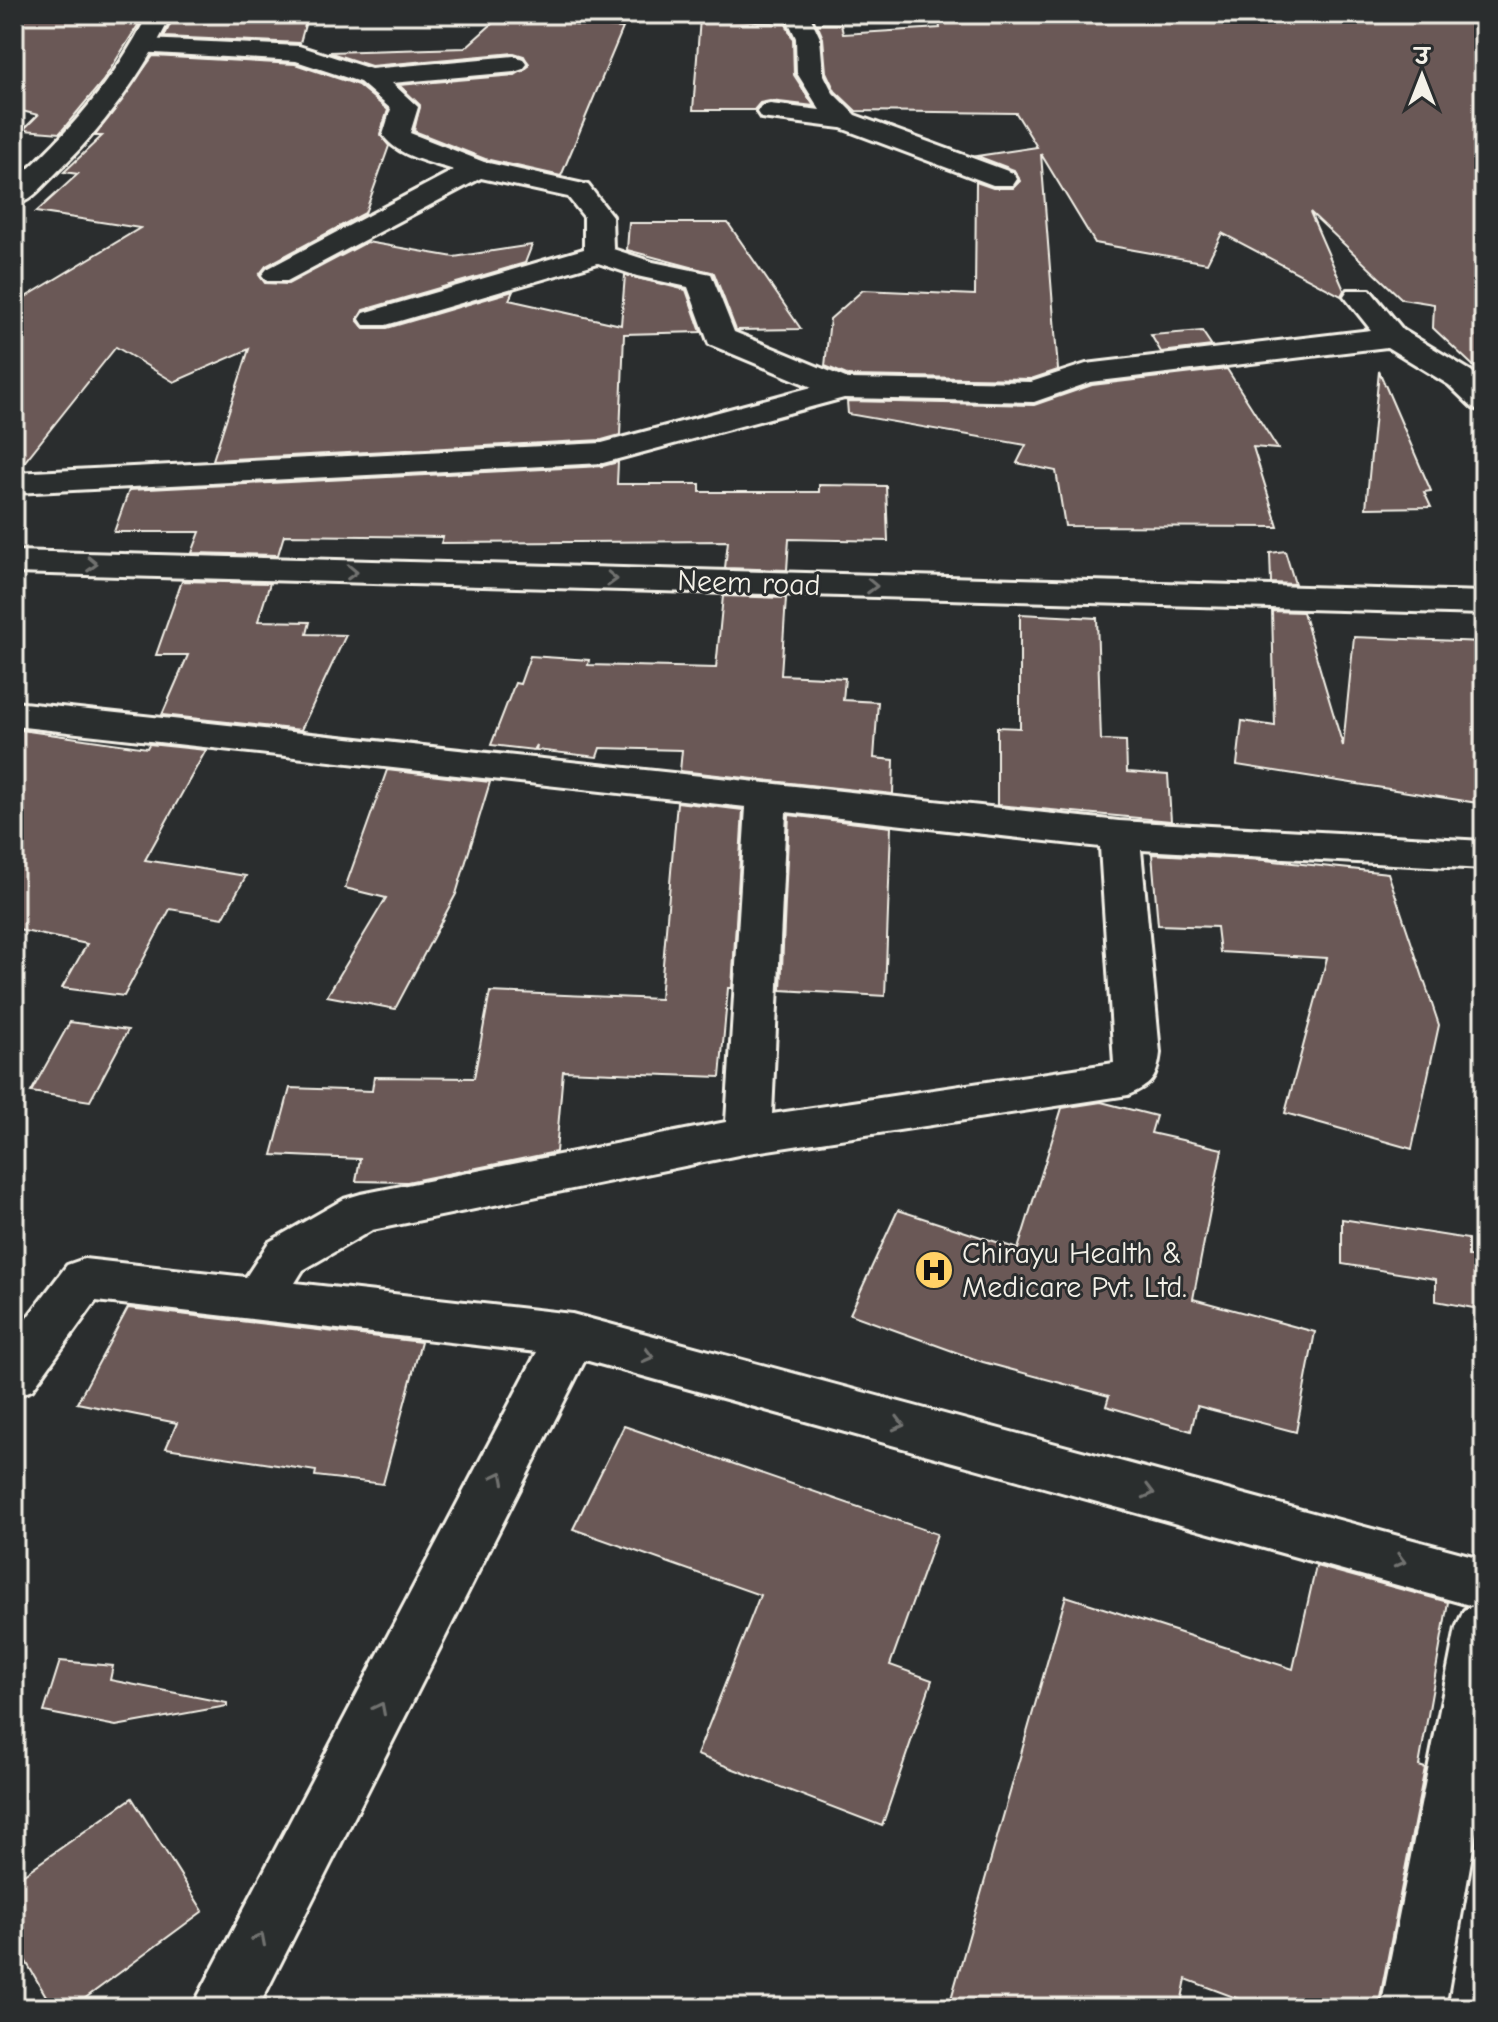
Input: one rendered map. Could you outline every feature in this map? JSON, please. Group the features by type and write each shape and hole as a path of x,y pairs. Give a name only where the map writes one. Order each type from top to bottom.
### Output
{"street":[{"path":"14,197 70,147 146,47 160,14"},
{"path":"797,14 808,38 810,73 822,97 846,121"},
{"path":"146,47 281,52 369,77 514,64"},
{"path":"369,77 405,107 396,135 406,144 477,169 578,191 598,216 599,254"},
{"path":"770,112 846,121 1003,179"},
{"path":"277,275 477,169"},
{"path":"375,319 599,254 647,270 701,280 720,337 843,388"},
{"path":"1359,296 1392,337 1460,378 1484,401"},
{"path":"14,483 603,453 843,388 1034,392 1086,373 1392,337"},
{"name":"Neem road","path":"14,562 1484,603"},
{"path":"14,714 767,794 1119,835 1484,855"},
{"path":"748,1135 767,794"},
{"path":"259,1299 286,1256 361,1213 748,1135 1112,1083 1135,1073 1138,1053 1119,835"},
{"path":"14,1375 84,1279 572,1335 1484,1584"},
{"path":"224,2008 572,1335"},
{"path":"1413,2008 1484,1628"}],"building":[{"path":"14,14 145,14 103,81 60,133 23,130 38,115 14,109"},
{"path":"175,14 308,14 300,43 164,37"},
{"path":"503,14 577,14 575,25 623,28 561,176 485,159 414,131 420,105 399,85 515,75 529,66 524,56 514,53 371,66 328,52 465,48"},
{"path":"938,14 1484,14 1484,376 1433,328 1434,304 1402,299 1310,212 1344,290 1341,296 1222,233 1207,263 1095,243 1041,154 1058,370 1031,379 849,376 825,366 830,319 863,290 975,295 976,182 993,188 1013,188 1020,181 1014,170 977,156 1037,147 1016,113 856,111 835,91 826,72 823,38 817,24 841,24 843,34 940,28"},
{"path":"700,18 786,24 793,39 794,75 814,106 770,101 760,103 754,110 693,110"},
{"path":"153,56 295,64 358,85 388,110 380,134 389,146 365,213 266,266 259,275 265,283 288,284 367,242 454,257 532,245 525,263 363,310 358,321 364,328 387,328 513,291 509,300 621,325 625,275 686,290 701,332 624,334 620,435 602,440 213,460 249,349 174,382 116,347 18,470 14,470 14,304 140,228 36,212 78,174 64,172 102,136 95,136"},
{"path":"629,223 728,223 801,329 736,330 714,273 627,250"},
{"path":"1202,331 1212,346 1161,352 1151,335"},
{"path":"1227,369 1278,449 1253,447 1278,527 1065,526 1056,471 1017,463 1026,445 848,414 847,401 1034,405 1092,385"},
{"path":"1379,371 1431,491 1424,492 1431,507 1366,508"},
{"path":"618,462 617,484 700,484 700,492 819,492 819,485 886,486 888,541 789,539 787,570 725,568 728,541 441,543 443,537 284,535 278,555 192,553 200,532 114,532 129,490 603,466"},
{"path":"1285,551 1295,584 1271,583 1270,553"},
{"path":"182,581 270,583 258,621 310,622 307,634 346,635 301,730 162,715 188,655 156,655"},
{"path":"723,596 786,598 781,675 845,678 843,700 878,702 874,758 894,760 893,794 680,771 682,750 600,748 597,757 536,750 537,745 534,750 491,745 515,683 520,684 530,656 589,660 588,665 716,668"},
{"path":"1272,611 1303,612 1343,746 1354,637 1484,642 1484,804 1237,765 1242,721 1275,726"},
{"path":"1020,614 1097,618 1101,740 1126,741 1127,772 1168,775 1171,821 997,805 997,727 1020,728"},
{"path":"14,729 147,748 149,744 206,750 145,860 246,876 223,918 170,909 124,996 62,988 87,944 14,929"},
{"path":"387,770 490,782 456,894 395,1009 327,996 386,898 345,888"},
{"path":"677,802 743,810 732,988 728,988 720,1077 563,1071 556,1152 407,1182 356,1181 360,1159 272,1155 290,1088 372,1091 374,1077 474,1078 490,992 660,999"},
{"path":"789,815 891,827 885,996 781,990"},
{"path":"1152,854 1264,860 1388,873 1439,1025 1412,1149 1285,1113 1327,958 1220,952 1217,927 1158,925"},
{"path":"70,1022 128,1030 90,1101 31,1092"},
{"path":"1101,1102 1156,1116 1151,1133 1222,1149 1193,1299 1315,1332 1296,1432 1197,1406 1191,1431 1106,1406 1109,1396 983,1362 850,1314 898,1210 1018,1249 1062,1108"},
{"path":"1342,1219 1468,1239 1468,1256 1484,1259 1484,1310 1436,1301 1436,1279 1342,1264"},
{"path":"128,1308 421,1342 383,1484 315,1476 316,1471 166,1448 177,1423 77,1403"},
{"path":"624,1426 937,1534 890,1665 932,1680 882,1826 697,1755 760,1595 573,1529"},
{"path":"1316,1566 1448,1602 1419,1766 1425,1768 1378,2008 1263,2008 1186,1979 1180,2008 975,2008 951,1999 1066,1596 1293,1669"},
{"path":"60,1661 113,1666 110,1680 227,1703 227,1706 116,1726 44,1712"},
{"path":"132,1798 203,1911 72,2008 53,2008 14,1941 14,1881"}],"place":[{"name":"Chirayu Health & Medicare Pvt. Ltd.","path":"934,1270"}]}
